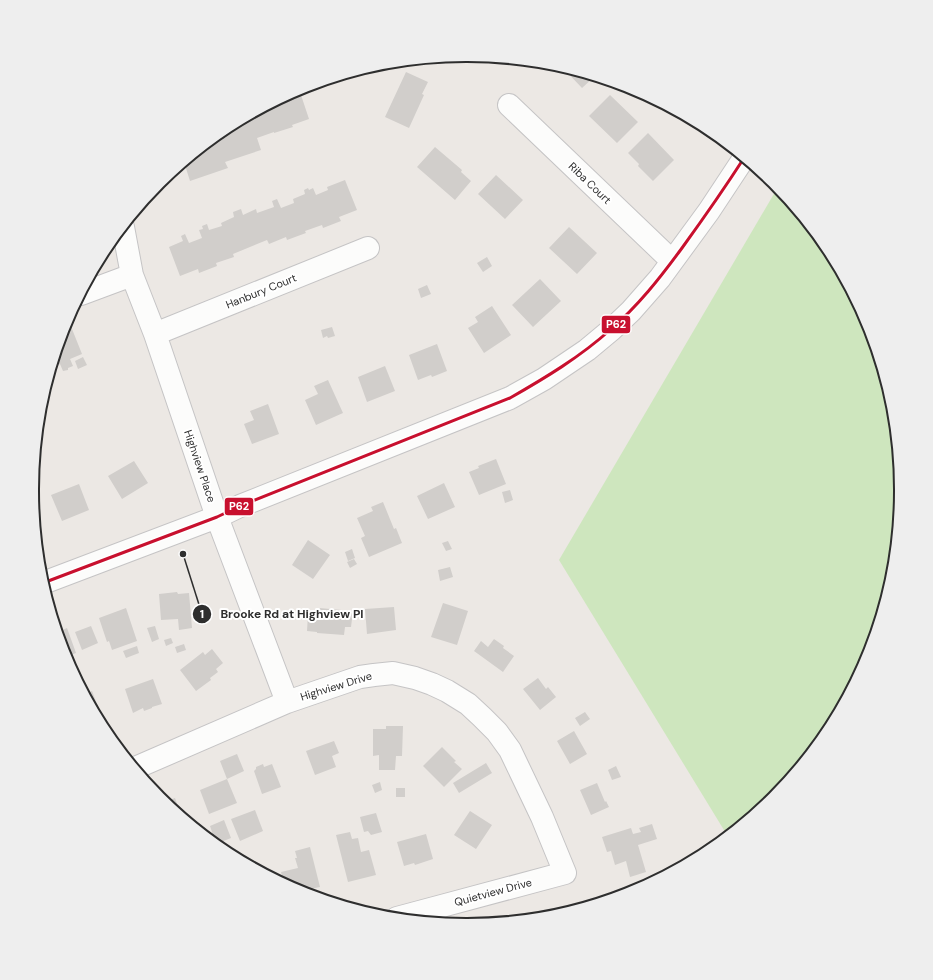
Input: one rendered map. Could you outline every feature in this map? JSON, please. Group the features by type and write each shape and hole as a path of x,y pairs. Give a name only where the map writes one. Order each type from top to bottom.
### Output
{"street":[{"name":"Riba Court","path":"509,105 672,261"},
{"path":"49,581 217,517 240,506 510,398 544,379 587,350 611,330 630,311 660,278 741,163"},
{"name":"Highview Place","path":"124,234 132,275 155,334 217,517 287,702"},
{"name":"Hanbury Court","path":"155,334 368,248"},
{"path":"88,291 132,275"},
{"name":"Highview Drive","path":"140,766 287,702 360,677 393,673 415,678 447,691 468,704 497,732 510,750 542,817 565,873"},
{"name":"Quietview Drive","path":"412,914 565,873"}],"green space":[{"path":"774,193 806,230 837,276 850,301 871,353 886,407 890,434 894,490 893,518 886,573 879,601 861,654 837,704 822,728 788,772 769,792 724,831 559,560"}],"building":[{"path":"406,72 428,82 422,94 424,95 409,128 385,117"},
{"path":"570,75 590,81 582,88"},
{"path":"610,95 638,122 617,143 589,116"},
{"path":"301,96 309,119 292,125 293,127 257,138 261,150 225,162 228,168 190,181 186,168 206,151 253,120"},
{"path":"648,133 674,160 653,181 628,153"},
{"path":"435,147 462,170 461,172 471,181 455,200 417,167"},
{"path":"496,175 523,200 505,219 478,194"},
{"path":"345,180 357,210 339,217 341,221 323,228 322,225 287,240 286,237 269,244 267,240 233,254 234,257 216,263 217,266 199,273 198,269 180,276 169,247 183,241 181,236 185,234 189,243 202,238 199,230 203,229 202,226 207,224 209,230 222,226 221,223 234,217 233,212 241,209 243,215 256,209 257,213 274,207 272,201 277,199 281,208 294,203 293,199 305,194 304,190 308,188 309,190 313,188 316,195 328,190 327,187"},
{"path":"569,227 597,253 577,274 549,248"},
{"path":"487,257 492,266 483,272 477,263"},
{"path":"540,279 561,301 533,327 512,305"},
{"path":"427,285 431,294 421,298 418,289"},
{"path":"492,306 511,335 484,353 468,328 478,322 475,317"},
{"path":"332,327 335,336 328,338 327,336 323,338 321,330"},
{"path":"71,328 82,354 70,359 73,366 68,368 68,370 63,371 60,364 58,365"},
{"path":"437,344 447,371 432,377 431,375 418,380 409,355"},
{"path":"83,357 87,365 78,369 75,361"},
{"path":"385,366 395,391 367,402 358,377"},
{"path":"328,380 343,413 316,425 305,400 318,394 314,386"},
{"path":"268,404 279,434 252,444 244,424 254,420 250,411"},
{"path":"496,459 506,484 479,495 469,472 479,468 478,466"},
{"path":"134,461 148,483 122,499 108,476"},
{"path":"444,483 455,507 428,519 417,496"},
{"path":"79,484 89,510 62,521 51,495"},
{"path":"510,490 513,500 505,503 502,492"},
{"path":"383,502 394,529 396,528 402,543 369,557 361,538 365,536 357,518 373,511 371,507"},
{"path":"308,540 330,555 313,579 292,565"},
{"path":"448,541 452,549 446,551 442,543"},
{"path":"352,549 355,558 348,561 345,552"},
{"path":"354,559 357,564 350,568 347,562"},
{"path":"450,567 453,577 440,581 438,570"},
{"path":"177,592 178,594 189,593 192,628 179,630 178,619 161,620 159,594"},
{"path":"443,603 468,611 457,645 431,637"},
{"path":"394,607 396,630 367,634 365,609"},
{"path":"126,608 137,641 112,650 109,641 107,642 99,618"},
{"path":"319,608 353,611 351,627 345,627 344,635 307,631 308,615 318,616"},
{"path":"91,626 98,643 82,650 75,632"},
{"path":"155,626 159,639 152,642 147,628"},
{"path":"67,628 76,653 72,654 63,630"},
{"path":"171,638 173,643 166,646 164,640"},
{"path":"494,639 514,656 503,672 474,651 481,641 488,647"},
{"path":"184,644 186,650 177,653 175,647"},
{"path":"137,646 139,653 126,658 123,651"},
{"path":"212,649 223,663 216,669 218,672 210,678 211,680 196,691 180,670 203,652 205,655"},
{"path":"538,678 546,689 548,687 556,697 540,710 523,689"},
{"path":"153,679 162,704 144,711 143,708 133,713 125,689"},
{"path":"92,691 98,708 96,704 90,692"},
{"path":"585,712 590,719 580,726 575,718"},
{"path":"386,726 403,726 402,756 396,756 395,770 379,770 379,755 373,756 373,729 386,729"},
{"path":"574,731 587,754 570,764 557,741"},
{"path":"334,741 339,753 332,756 336,767 315,775 306,751"},
{"path":"442,747 456,761 454,762 462,769 444,787 423,766"},
{"path":"237,754 244,771 227,779 220,761"},
{"path":"486,763 492,773 459,793 453,783"},
{"path":"263,764 264,767 272,764 281,787 262,794 254,771 256,767"},
{"path":"616,766 621,777 612,780 608,770"},
{"path":"227,779 237,803 209,814 200,790"},
{"path":"380,782 382,790 375,793 372,785"},
{"path":"597,783 605,802 606,801 609,807 591,815 580,790"},
{"path":"396,788 405,788 405,797 396,797"},
{"path":"175,798 177,804 172,799"},
{"path":"255,810 263,831 240,841 231,819"},
{"path":"470,811 492,825 476,849 454,835"},
{"path":"376,813 382,832 371,835 368,831 364,832 360,817"},
{"path":"224,820 231,838 223,841 213,834 210,826"},
{"path":"652,824 657,839 638,845 646,872 630,877 626,861 615,865 611,851 607,852 602,837 631,828 633,834 641,832 639,828"},
{"path":"350,832 352,839 358,838 361,852 369,850 376,875 348,882 336,835"},
{"path":"426,834 433,859 415,865 414,863 404,866 397,842"},
{"path":"310,847 320,887 312,889 282,875 281,872 298,868 295,858 297,858 295,851"}],"transit line":[{"name":"P62","path":"49,581 217,517 240,506 510,398 536,383 562,367 599,340 639,301 657,281 682,248 741,163"}],"place":[{"name":"Brooke Rd at Highview Pl","path":"183,554"}]}
